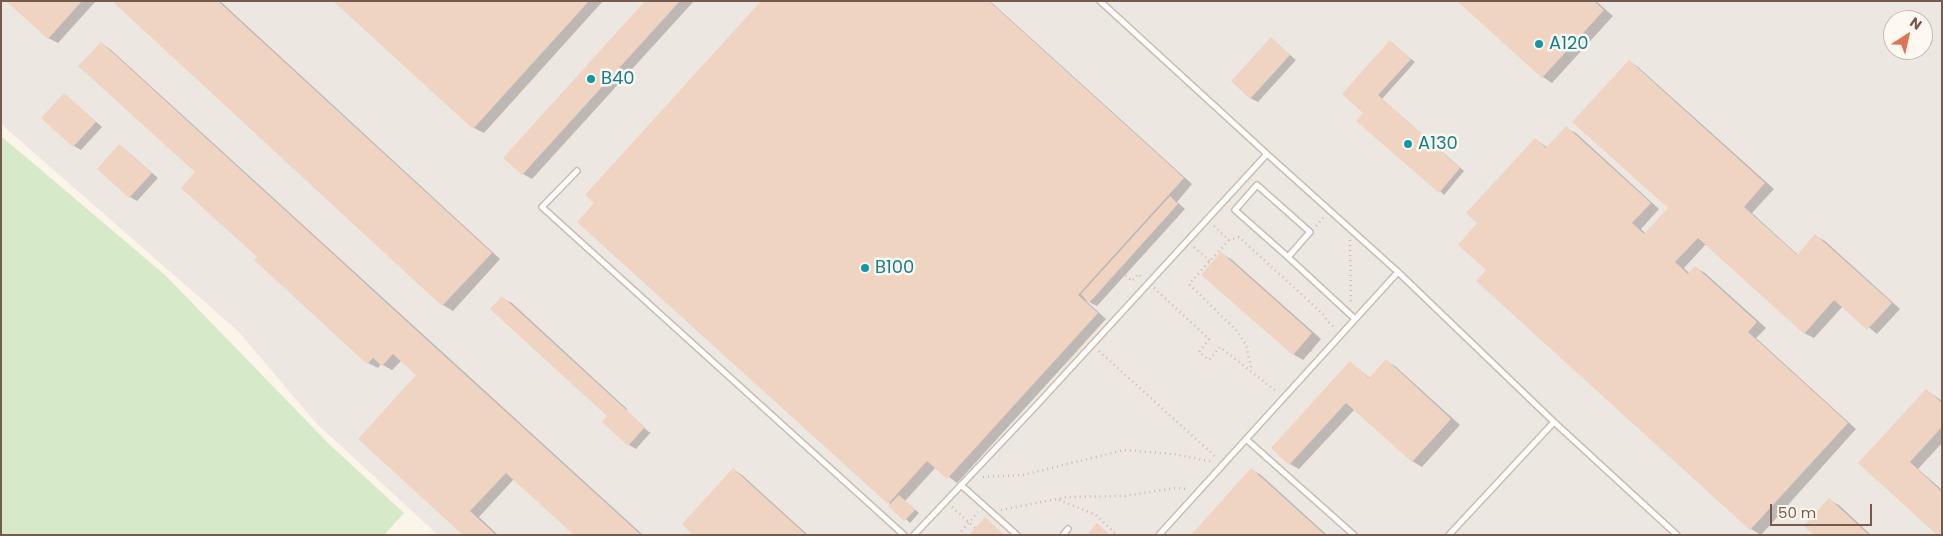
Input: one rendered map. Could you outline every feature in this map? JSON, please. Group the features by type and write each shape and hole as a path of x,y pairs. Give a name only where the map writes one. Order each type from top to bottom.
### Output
{"lane":[{"path":"1100,1 1266,154 1398,272 1554,422 1677,535"},
{"path":"914,535 1188,241 1266,154"},
{"path":"577,171 542,207 904,535"},
{"path":"1288,257 1310,232 1257,185 1235,210 1353,317"},
{"path":"1159,535 1342,334 1353,317 1398,272"},
{"path":"1449,535 1554,422"},
{"path":"1246,439 1354,535"},
{"path":"961,485 1017,535"},
{"path":"1063,535 1068,530"}],"path":[{"path":"1310,232 1330,211"},
{"path":"1207,220 1229,240"},
{"path":"1350,229 1353,317"},
{"path":"1252,372 1246,345 1242,338 1212,304 1189,284 1229,240 1239,237 1342,334"},
{"path":"1188,241 1211,262"},
{"path":"1122,272 1132,281 1138,274 1209,339 1199,352 1208,360 1220,346 1284,398"},
{"path":"1303,344 1320,358"},
{"path":"1091,345 1224,464"},
{"path":"969,478 1023,475 1124,450 1174,454 1224,464"},
{"path":"992,512 1057,499 1125,496 1175,488 1200,490"},
{"path":"1057,499 1096,515 1117,535"},
{"path":"946,502 975,528"},
{"path":"958,535 984,505"}],"shaded area":[{"path":"1,1 1942,1 1942,535 438,535 316,423 238,331 1,124"}],"green space":[{"path":"1,136 165,275 329,444 404,513 384,535 1,535"}],"building":[{"path":"6,1 82,1 48,39"},
{"path":"112,1 218,1 492,253 442,306"},
{"path":"333,1 589,1 473,129"},
{"name":"B40","path":"645,1 680,1 522,175 503,158"},
{"name":"B100","path":"761,1 989,1 1184,178 1078,295 1098,313 947,479 927,461 888,504 577,222 594,203 585,195"},
{"name":"A120","path":"1457,1 1594,1 1604,10 1542,78"},
{"path":"1271,37 1290,55 1250,99 1231,81"},
{"name":"A130","path":"1390,40 1411,59 1378,95 1460,168 1439,193 1356,121 1363,113 1342,94"},
{"path":"101,42 641,535 574,535 506,473 470,511 496,535 463,535 358,439 416,375 393,354 382,366 373,358 367,364 254,260 257,257 181,188 195,172 78,66"},
{"path":"1629,60 1765,183 1744,207 1797,255 1815,234 1892,303 1867,330 1834,300 1804,334 1698,238 1675,262 1688,274 1695,266 1757,322 1748,332 1848,423 1750,530 1476,281 1486,270 1458,245 1477,223 1466,213 1535,138 1546,148 1566,126 1651,203 1632,223 1644,234 1668,208 1572,122"},
{"path":"64,93 96,122 73,147 41,118"},
{"path":"119,144 152,173 129,198 97,169"},
{"path":"1170,196 1178,204 1089,303 1081,294"},
{"path":"1221,252 1312,333 1293,355 1201,275"},
{"path":"502,296 645,427 628,446 602,422 607,416 490,309"},
{"path":"1386,359 1451,419 1412,462 1346,403 1289,465 1271,448 1350,361 1369,378"},
{"path":"1926,389 1942,403 1942,427 1910,462 1942,492 1942,535 1937,535 1858,463"},
{"path":"733,468 806,535 693,535 682,524"},
{"path":"1251,468 1325,535 1191,535"},
{"path":"899,495 915,510 904,521 888,506"},
{"path":"1829,498 1869,535 1814,535 1804,526"},
{"path":"985,517 1004,535 969,535"},
{"path":"1097,523 1110,535 1087,535"}],"place":[{"name":"A120","path":"1539,44"},
{"name":"B40","path":"591,79"},
{"name":"A130","path":"1408,144"},
{"name":"B100","path":"865,268"}]}
